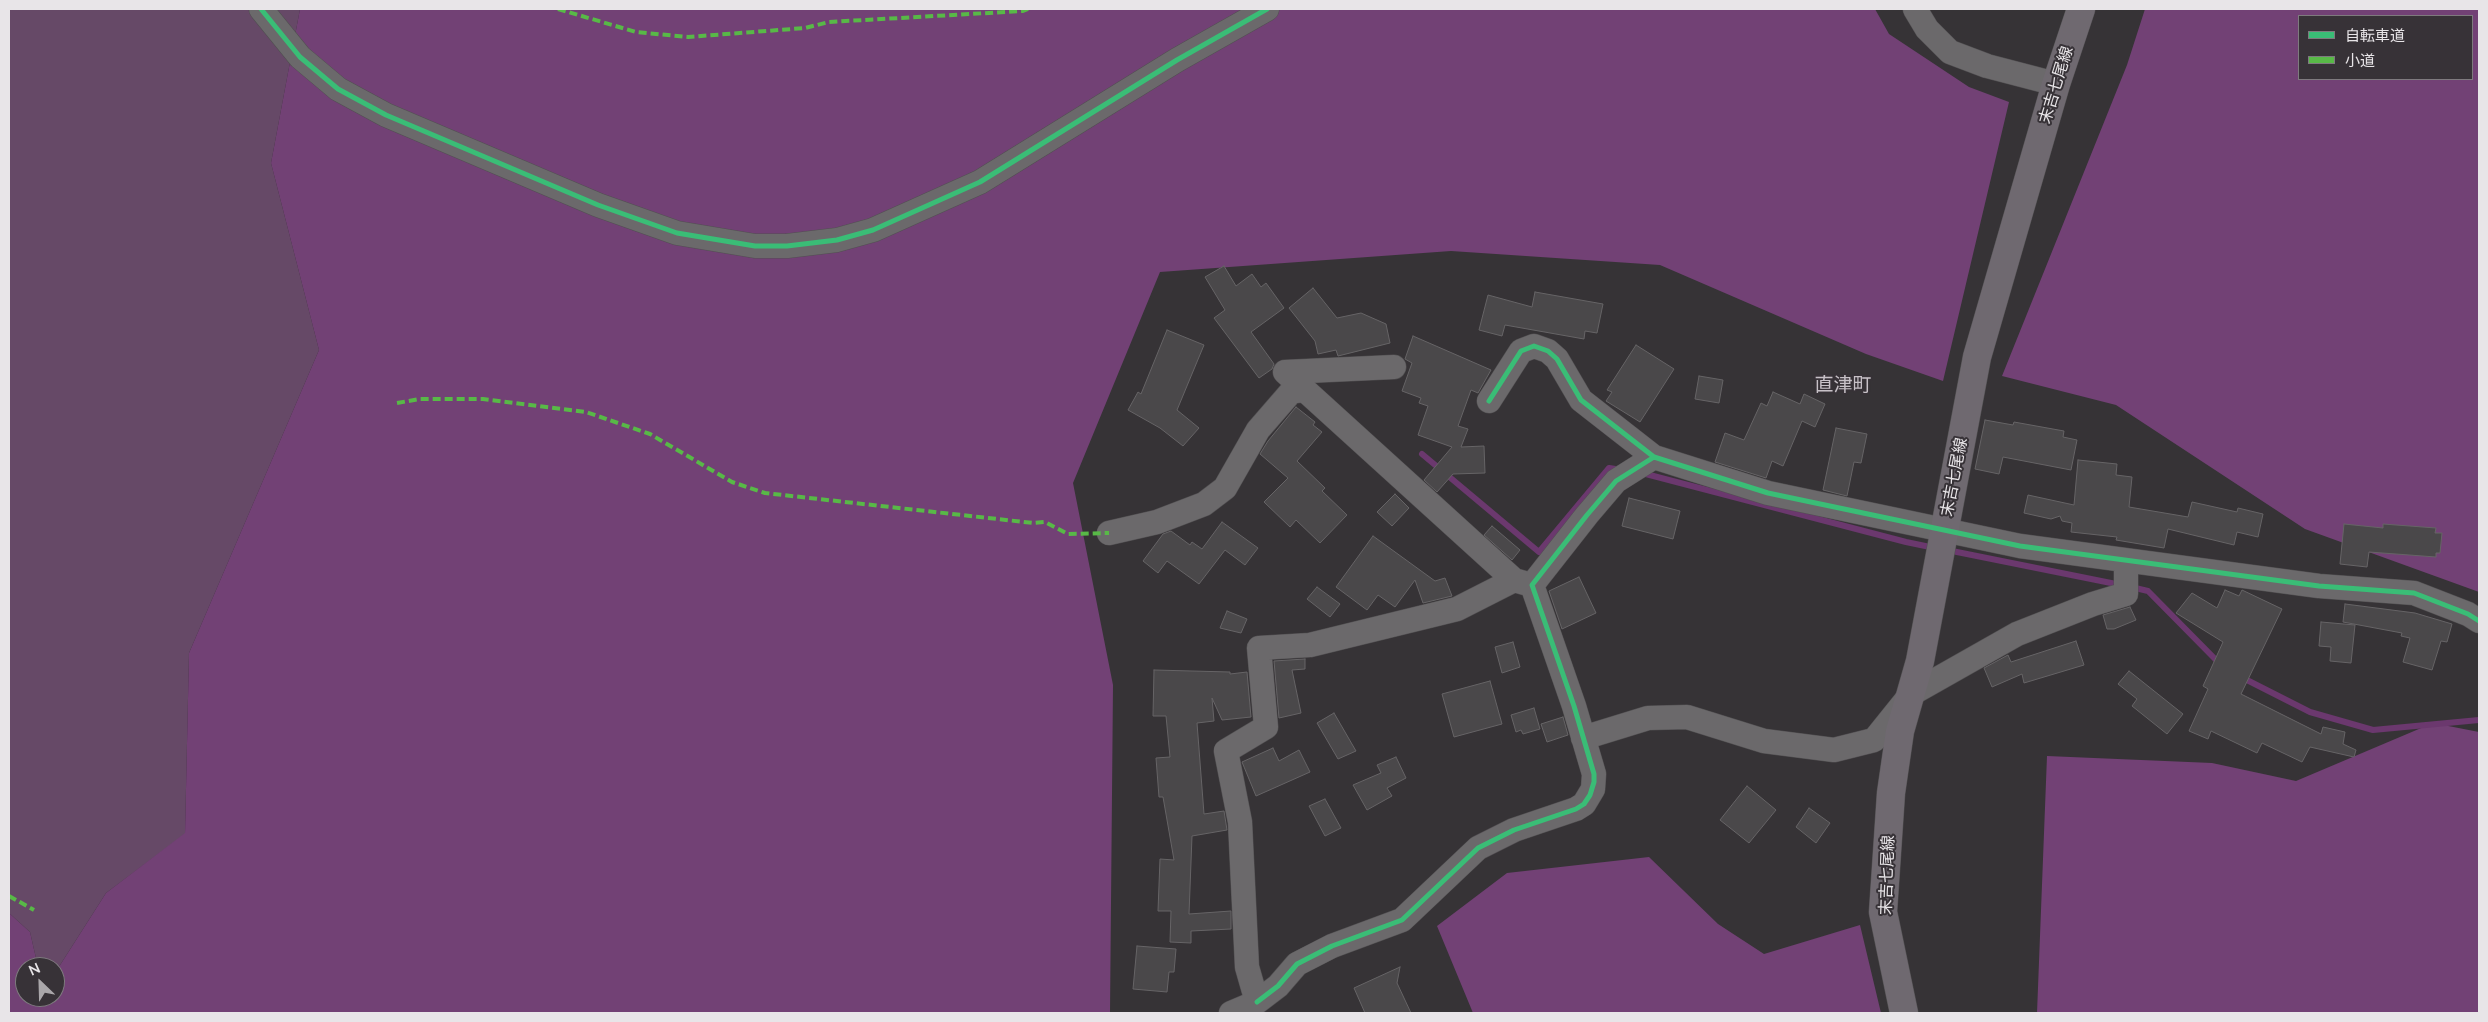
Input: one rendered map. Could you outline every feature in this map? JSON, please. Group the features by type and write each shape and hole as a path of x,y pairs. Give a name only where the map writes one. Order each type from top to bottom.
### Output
{"main road":[{"name":"末吉七尾線","path":"1904,1013 1883,912 1891,793 1900,731 1920,661 1977,357 2056,84 2080,9"}],"street":[{"path":"261,9 300,58 338,88 386,115 598,205 678,232 755,246 788,246 837,240 873,230 980,182 1177,60 1267,9"},
{"path":"1915,9 1927,29 1950,52 1987,66 2056,84"},
{"path":"1489,401 1521,351 1534,346 1548,351 1557,360 1581,400 1654,457 1768,493 1944,528 2020,546 2319,586 2414,593 2468,614 2479,622"},
{"path":"1231,1013 1257,1002 1278,986 1297,964 1332,946 1402,920 1478,848 1514,830 1576,809 1584,804 1590,796 1594,782 1583,738 1523,583 1285,372 1394,367"},
{"path":"1110,533 1157,522 1204,504 1225,488 1258,430 1291,392 1304,390"},
{"path":"1257,1002 1247,967 1240,822 1226,751 1266,727 1259,648 1310,645 1457,609 1523,583 1616,481 1654,457"},
{"path":"1583,738 1648,718 1687,716 1764,741 1834,750 1874,740 1911,694 2017,634 2093,604 2126,594 2126,560"}],"shaded area":[{"path":"9,9 300,9 271,163 319,350 189,653 185,834 106,893 65,957 36,957 30,932 9,913"},
{"path":"300,9 1875,9 1889,34 1969,87 2009,102 1943,381 1866,354 1660,265 1451,251 1160,272 1073,483 1113,685 1110,1013 9,1013 9,913 30,932 36,957 15,957 15,1007 65,1007 65,957 106,893 185,833 189,653 319,350 271,163"},
{"path":"2145,9 2479,9 2479,592 2305,529 2116,405 2002,376 2127,65"},
{"path":"2433,723 2479,732 2479,1013 2037,1013 2047,756 2212,763 2296,781"},
{"path":"1649,857 1718,924 1764,954 1860,925 1881,1013 1473,1013 1437,926 1507,873"}],"building":[{"path":"1224,266 1236,286 1252,274 1261,287 1266,283 1284,308 1251,332 1274,364 1272,369 1259,378 1214,318 1225,310 1205,277"},
{"path":"1313,288 1337,318 1361,313 1386,324 1390,343 1338,356 1336,350 1318,354 1315,341 1289,308"},
{"path":"1535,292 1603,304 1597,333 1585,331 1584,339 1505,325 1502,336 1479,330 1488,295 1532,307"},
{"path":"1167,330 1204,345 1177,410 1199,428 1183,446 1160,428 1128,410 1138,392 1141,394"},
{"path":"1413,336 1491,370 1478,393 1471,390 1458,426 1468,429 1461,447 1484,446 1485,473 1453,474 1437,492 1424,480 1452,447 1418,435 1428,406 1419,403 1421,398 1402,391 1412,363 1405,359"},
{"path":"1636,345 1674,369 1640,422 1606,401 1612,392 1607,390"},
{"path":"1699,376 1723,380 1719,403 1695,399"},
{"path":"1773,392 1800,404 1804,394 1825,404 1815,427 1802,421 1783,466 1772,461 1766,478 1715,462 1725,433 1744,440 1761,403 1767,406"},
{"path":"1296,407 1315,422 1313,425 1322,432 1297,461 1325,488 1322,491 1347,515 1320,543 1296,520 1290,527 1264,502 1288,478 1260,454 1268,441"},
{"path":"1985,420 2013,425 2014,422 2064,431 2063,437 2077,440 2071,470 2003,457 1999,474 1975,469"},
{"path":"1836,428 1867,434 1861,463 1854,462 1847,496 1823,490"},
{"path":"2078,460 2117,464 2116,475 2132,477 2129,507 2188,517 2192,502 2237,512 2238,508 2263,514 2258,537 2237,532 2234,545 2168,529 2164,548 2116,540 2117,537 2071,532 2072,523 2062,521 2060,516 2051,519 2024,513 2028,495 2074,505"},
{"path":"1395,494 1409,508 1392,526 1377,512"},
{"path":"1629,498 1680,511 1673,539 1622,526"},
{"path":"1222,522 1258,548 1245,565 1225,550 1199,584 1167,561 1158,573 1143,561 1163,534 1171,531 1190,545 1192,542 1202,549"},
{"path":"2344,524 2383,528 2383,524 2436,528 2435,533 2442,533 2440,553 2436,553 2436,557 2369,552 2367,567 2340,564"},
{"path":"1492,526 1520,550 1512,560 1484,535"},
{"path":"1373,536 1435,581 1445,578 1452,596 1423,603 1415,580 1395,607 1378,595 1367,610 1336,587"},
{"path":"1579,577 1596,613 1562,629 1549,591"},
{"path":"1317,587 1340,604 1330,617 1307,599"},
{"path":"2225,590 2239,596 2242,590 2282,609 2241,694 2321,734 2323,727 2345,732 2343,744 2356,750 2354,757 2310,747 2302,762 2262,743 2257,753 2211,731 2208,739 2189,731 2208,689 2203,686 2223,642 2176,613 2192,593 2217,608"},
{"path":"2345,604 2415,613 2452,624 2447,642 2441,641 2432,670 2403,662 2410,638 2401,636 2402,633 2343,622"},
{"path":"2130,607 2136,620 2114,629 2107,629 2103,615"},
{"path":"1227,611 1247,619 1241,633 1220,628"},
{"path":"2321,622 2355,625 2351,663 2330,661 2331,647 2319,646"},
{"path":"2076,641 2084,665 2024,683 2022,674 1992,687 1984,668 2008,655 2011,662"},
{"path":"1513,642 1520,667 1502,673 1495,647"},
{"path":"1305,659 1305,669 1292,670 1301,713 1279,718 1274,661"},
{"path":"1154,670 1230,672 1230,674 1247,672 1251,717 1222,720 1212,698 1214,721 1197,723 1204,814 1224,811 1227,830 1192,836 1189,914 1231,911 1231,929 1191,931 1191,943 1170,942 1171,911 1158,911 1160,859 1174,860 1163,797 1159,797 1156,758 1170,757 1166,716 1153,716"},
{"path":"2129,671 2183,714 2167,734 2132,706 2137,699 2118,684"},
{"path":"1490,681 1502,724 1454,737 1442,694"},
{"path":"1534,708 1540,729 1523,734 1521,730 1516,732 1511,715"},
{"path":"1334,713 1356,751 1338,759 1317,723"},
{"path":"1563,717 1568,735 1547,742 1541,724"},
{"path":"1273,748 1279,761 1299,750 1310,772 1256,796 1242,762"},
{"path":"1396,757 1406,778 1387,788 1392,796 1367,810 1353,785 1381,773 1377,765"},
{"path":"1747,786 1776,810 1749,843 1720,820"},
{"path":"1325,799 1341,828 1325,836 1309,806"},
{"path":"1809,808 1830,823 1816,843 1796,827"},
{"path":"1137,946 1176,949 1174,972 1169,972 1167,992 1133,989"},
{"path":"1400,967 1397,983 1411,1013 1365,1013 1354,988"}],"waterway":[{"path":"1422,454 1539,552 1609,468 1622,470"},
{"path":"1642,473 1935,548"},
{"path":"1947,550 2121,585"},
{"path":"2131,587 2148,591 2220,664"},
{"path":"2241,677 2310,712 2373,730 2479,720"}],"marked path":[{"path":"558,9 636,32 688,37 805,28 829,22 1023,11 1028,9"},
{"path":"397,403 420,399 483,399 586,412 650,434 732,482 765,493 1033,523 1045,522 1068,534 1109,533"},
{"path":"9,896 34,910"}],"cycle path":[{"path":"261,9 300,57 338,89 386,115 598,205 677,233 755,246 787,246 837,240 873,230 980,182 1177,60 1267,9"},
{"path":"1489,401 1521,351 1534,346 1548,351 1557,359 1581,400 1654,457 1768,493 2020,546 2319,586 2414,593 2468,614 2479,621"},
{"path":"1257,1002 1278,986 1297,964 1332,946 1402,920 1478,848 1514,830 1576,809 1584,804 1590,795 1594,774 1574,706 1532,585 1616,481 1654,457"}],"district":[{"name":"直津町","path":"1843,385"}]}
